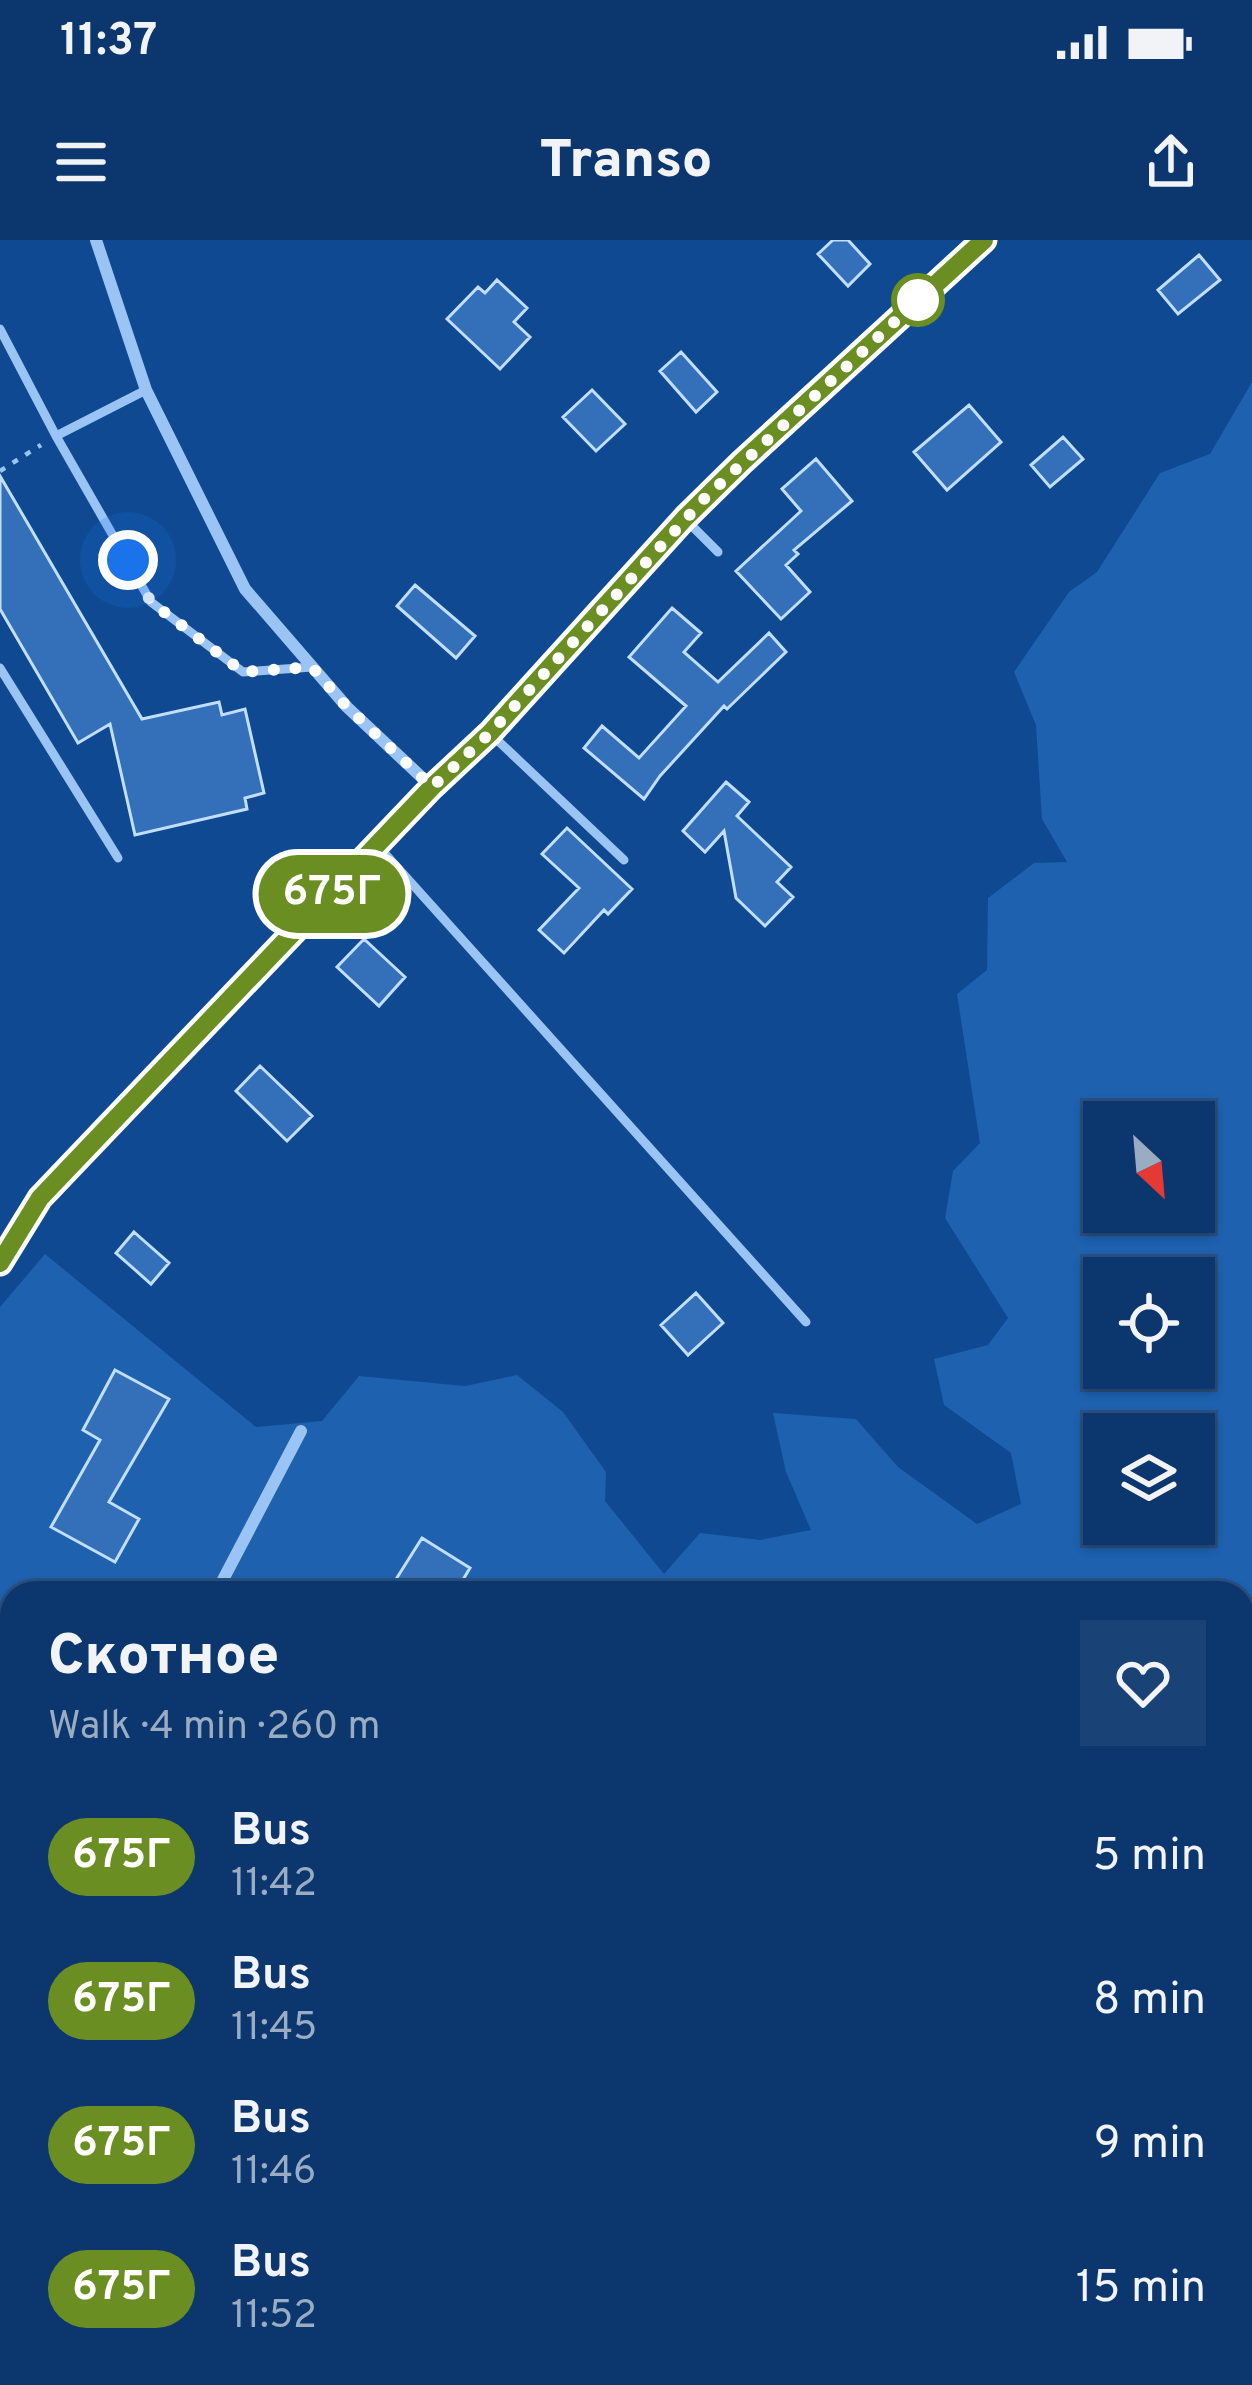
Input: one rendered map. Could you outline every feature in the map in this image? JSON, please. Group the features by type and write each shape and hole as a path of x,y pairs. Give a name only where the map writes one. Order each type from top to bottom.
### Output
{"main road":[{"path":"0,1263 40,1198 432,787 490,733 685,518 984,240"}],"street":[{"path":"96,240 146,390 245,589 347,707 432,787"},
{"path":"222,1581 302,1431"}],"lane":[{"path":"0,328 151,602 243,672 312,667"},
{"path":"56,436 146,390"},
{"path":"685,518 718,552"},
{"path":"0,668 118,858"},
{"path":"490,733 624,860"},
{"path":"378,846 806,1322"}],"path":[{"path":"0,471 56,436"}],"shaded area":[{"path":"1252,382 1252,1581 0,1581 0,1307 45,1254 256,1427 322,1421 359,1376 465,1386 517,1375 563,1412 606,1472 605,1501 664,1574 700,1533 760,1540 811,1530 786,1472 773,1413 856,1419 898,1467 977,1524 1021,1504 1011,1453 944,1405 934,1359 988,1345 1008,1318 945,1218 953,1171 980,1143 957,994 987,970 988,898 1034,863 1067,862 1042,819 1036,725 1014,672 1069,592 1097,572 1160,473 1210,454"}],"building":[{"path":"833,240 848,240 870,264 848,286 818,254"},
{"path":"1199,255 1220,280 1178,314 1158,290"},
{"path":"497,280 527,308 514,322 530,337 500,369 447,319 478,287 485,293"},
{"path":"681,352 717,392 696,412 660,371"},
{"path":"592,390 625,424 596,451 563,417"},
{"path":"969,405 1001,442 947,490 914,452"},
{"path":"1063,437 1083,459 1050,487 1031,465"},
{"path":"816,459 852,501 794,550 798,554 786,565 810,592 781,619 736,571 801,511 782,489"},
{"path":"0,476 142,719 219,702 222,715 245,709 264,793 245,798 247,809 135,835 110,724 78,743 0,609"},
{"path":"415,585 475,636 456,658 397,606"},
{"path":"672,608 701,633 684,652 718,682 769,633 786,652 727,709 724,706 644,799 584,748 602,726 639,758 686,706 629,657"},
{"path":"726,782 749,802 737,816 791,867 777,882 793,897 765,926 736,898 724,831 705,852 683,831"},
{"path":"567,828 632,889 608,914 604,910 564,953 539,930 579,888 542,854"},
{"path":"364,939 405,977 379,1006 337,967"},
{"path":"260,1066 312,1116 287,1141 236,1091"},
{"path":"134,1232 169,1263 151,1284 116,1253"},
{"path":"696,1293 723,1323 688,1355 661,1325"},
{"path":"115,1370 169,1399 109,1502 139,1519 115,1562 51,1527 100,1440 83,1430"},
{"path":"422,1538 470,1568 462,1581 395,1581"}],"bus line":[{"name":"675Г","path":"0,1263 40,1198 432,787 490,733 685,518 984,240"}],"route":[{"path":"128,560 151,602 243,672 312,667 432,787 490,733 685,518 918,300"}]}
